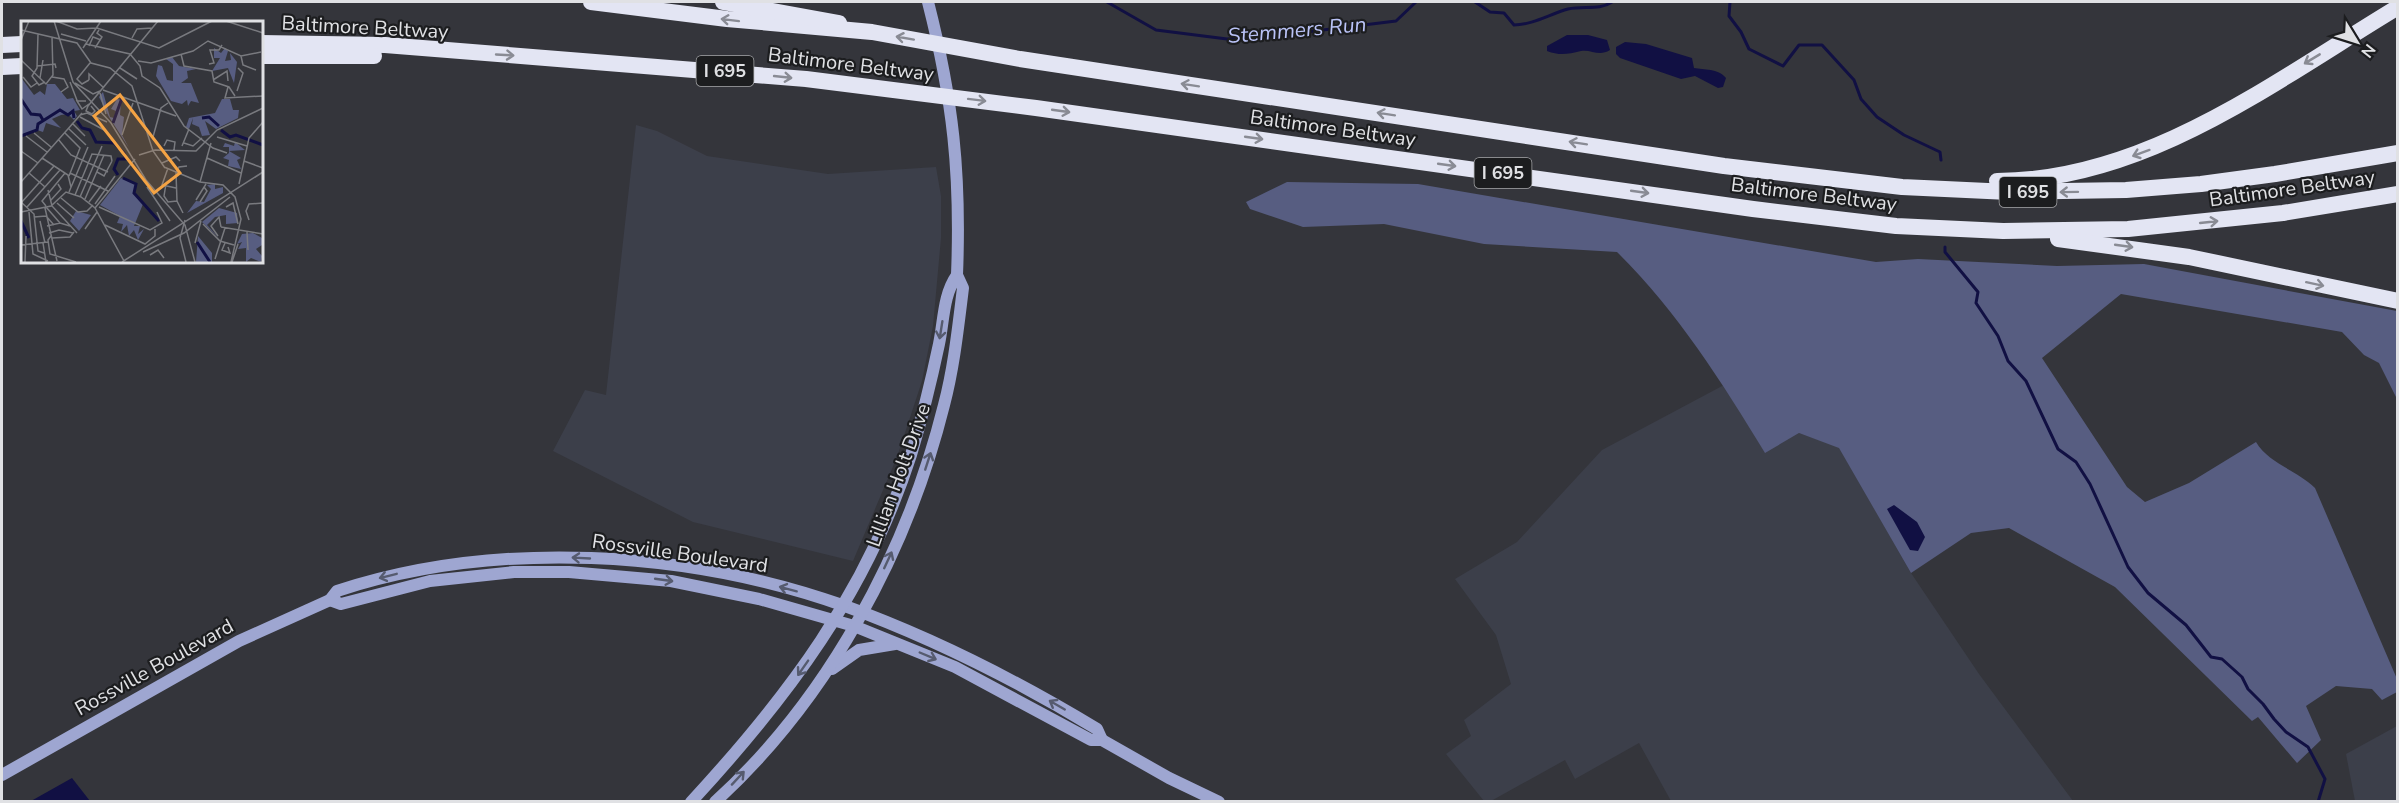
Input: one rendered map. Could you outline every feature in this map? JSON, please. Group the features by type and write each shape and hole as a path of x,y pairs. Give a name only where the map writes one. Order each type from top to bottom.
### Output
{"highway":[{"name":"Baltimore Beltway","path":"591,2 749,22 872,32 1012,58 1682,159 1902,187 2069,192 2201,184 2397,153"},
{"path":"723,2 816,16 872,32"},
{"path":"1682,159 1976,181 2048,178 2088,170 2150,150 2178,138 2397,7"},
{"path":"2,45 21,44"},
{"name":"Baltimore Beltway","path":"262,44 385,45 447,52 560,58 817,81 1036,108 1824,218 1896,226 2004,231 2128,229 2283,213 2397,194"},
{"path":"262,56 392,56 447,52"},
{"path":"2,67 21,66"},
{"path":"2004,231 2188,257 2397,301"}],"main road":[{"name":"Lillian Holt Drive","path":"818,682 862,612 902,529 937,432 949,383 963,288 957,275 959,200 956,139 947,79 928,2"},
{"name":"Lillian Holt Drive","path":"691,801 772,710 844,606 887,518 918,429 939,344 948,288 957,275"},
{"path":"918,429 937,432"},
{"name":"Rossville Boulevard","path":"2,775 239,641 330,600 337,591 407,571 468,561 542,556 624,561 712,573 776,586 844,606 942,646 1006,676 1096,729 1102,740"},
{"name":"Rossville Boulevard","path":"330,600 341,604 408,585 459,576 514,572 569,572 671,581 759,598 836,620 898,643 984,681 1091,740 1102,740 1169,778 1219,801"},
{"path":"714,801 754,761 818,682 842,660 858,650 898,643"}],"shaded area":[{"path":"1567,35 1588,35 1607,40 1610,50 1602,53 1585,51 1564,54 1547,51 1547,46"},
{"path":"1625,42 1646,44 1692,58 1694,68 1715,71 1723,75 1726,78 1723,87 1718,88 1695,76 1681,79 1620,58 1616,54 1616,47"},
{"path":"636,125 657,131 707,156 828,174 936,167 941,196 941,238 933,326 922,381 897,457 853,561 693,522 553,451 585,390 606,395"},
{"path":"1287,182 1418,184 1876,262 1918,259 2057,266 2144,264 2397,311 2397,399 2379,363 2364,355 2342,332 2121,294 2042,358 2127,487 2145,502 2189,483 2256,442 2268,456 2315,488 2397,679 2397,692 2382,700 2372,689 2336,686 2306,706 2321,740 2297,763 2258,717 2252,721 2115,587 2009,528 1971,533 1911,573 1839,448 1799,433 1765,453 1715,373 1678,322 1639,274 1617,252 1484,244 1384,224 1303,227 1250,209 1246,202"},
{"path":"1724,385 1765,452 1799,433 1839,447 1911,573 1979,674 2073,801 1671,801 1639,743 1575,779 1565,760 1491,801 1484,801 1446,754 1471,736 1464,720 1511,684 1496,635 1455,579 1517,542 1602,450"},
{"path":"1894,505 1917,522 1925,537 1918,551 1910,550 1887,509"},
{"path":"2397,726 2397,801 2355,801 2346,754"},
{"path":"72,778 90,801 31,801"}],"waterway":[{"name":"Stemmers Run","path":"1107,2 1156,30 1227,39 1265,37 1396,21 1416,2"},
{"path":"1475,2 1490,12 1504,13 1514,25 1521,25 1568,9 1596,7 1612,2"},
{"path":"1730,2 1729,16 1741,32 1749,49 1783,66 1799,45 1822,45 1854,80 1861,99 1877,117 1904,135 1940,152 1941,160"},
{"path":"1945,247 1945,252 1978,292 1976,303 1998,336 2008,361 2026,381 2058,449 2076,462 2090,484 2128,567 2148,593 2186,625 2211,657 2222,659 2242,677 2248,689 2286,732 2308,747 2325,779 2318,802"}]}
